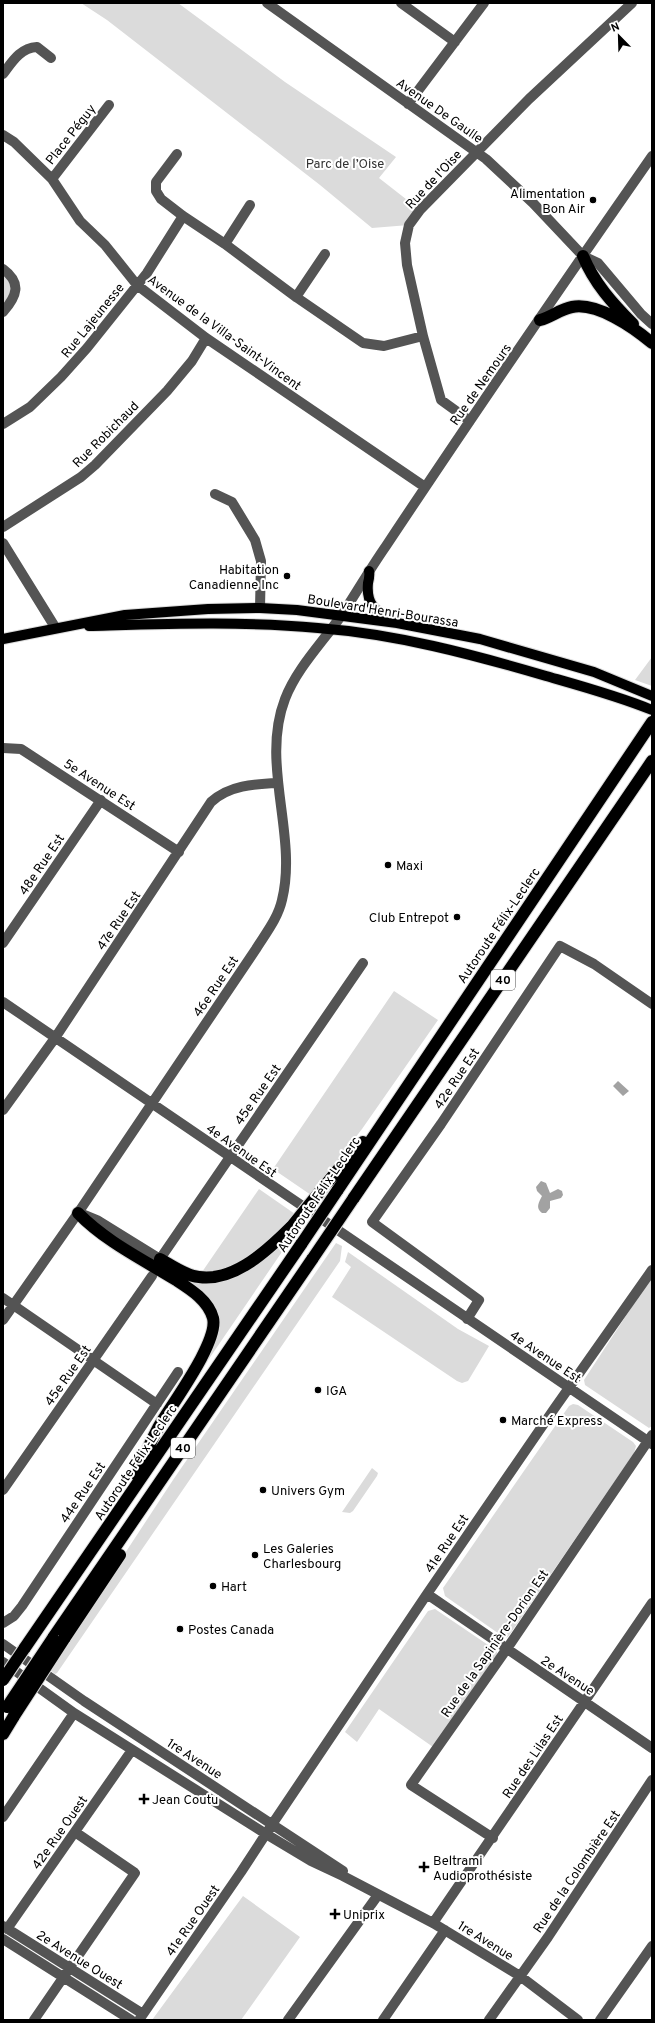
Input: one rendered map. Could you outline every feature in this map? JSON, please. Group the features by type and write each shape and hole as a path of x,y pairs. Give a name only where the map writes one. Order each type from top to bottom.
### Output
{"highway":[{"path":"583,256 590,272 616,306 648,340"},
{"path":"540,320 571,307 586,306 608,314 648,340"},
{"name":"Autoroute Félix-Leclerc","path":"3,1680 302,1243 652,722"},
{"name":"40","path":"8,1712 58,1639 189,1439 652,761"},
{"path":"160,1259 199,1277 216,1276 238,1269 265,1252 292,1226 346,1160 382,1123"},
{"path":"78,1213 94,1229 188,1288 204,1301 213,1319 213,1334 206,1349 158,1428 127,1498"},
{"path":"3,1734 8,1712"}],"main road":[{"path":"369,571 368,594 370,603 375,610 397,622"},
{"name":"Boulevard Henri-Bourassa","path":"3,639 55,627 125,615 208,609 260,608 341,615 397,622 480,638 594,672 648,694"},
{"name":"Boulevard Henri-Bourassa","path":"55,627 232,624 330,629 399,638 482,657 637,704 652,710"}],"street":[{"name":"Avenue De Gaulle","path":"267,3 477,152 523,193 583,256 598,263 641,314 652,324"},
{"path":"401,3 455,42"},
{"path":"408,104 484,3"},
{"name":"Rue de l'Oise","path":"470,421 441,400 423,336 407,264 405,243 409,225 420,210 529,99 632,3"},
{"path":"3,74 13,61 29,48 36,47 51,58"},
{"name":"Place Péguy","path":"52,179 109,105"},
{"name":"Avenue de la Villa-Saint-Vincent","path":"3,135 14,142 52,179 80,221 105,245 137,285 206,338 425,487"},
{"path":"177,154 156,182 156,191 160,199 364,343 384,346 423,336"},
{"name":"Rue de Nemours","path":"330,629 341,615 425,487 652,156"},
{"path":"225,244 250,205"},
{"name":"Rue Lajeunesse","path":"3,424 30,407 61,377 147,273 183,216"},
{"path":"296,296 324,254"},
{"path":"3,269 13,278 16,285 13,300 3,312"},
{"name":"Rue Robichaud","path":"3,528 81,477 95,465 167,391 192,361 206,338"},
{"path":"215,494 232,502 255,540 261,561 260,608"},
{"path":"3,543 55,627"},
{"name":"46e Rue Est","path":"3,1320 78,1213 260,943 277,914 282,900 285,880 278,783 277,733 284,701 291,686 330,629"},
{"path":"3,758 7,748"},
{"name":"5e Avenue Est","path":"7,748 22,749 179,852"},
{"name":"47e Rue Est","path":"3,1110 55,1038 211,802 222,793 240,787 278,783"},
{"name":"48e Rue Est","path":"3,943 101,800"},
{"name":"42e Rue Est","path":"467,1319 479,1300 372,1222 441,1124 560,946 594,964 652,1004"},
{"name":"45e Rue Est","path":"160,1259 363,963"},
{"name":"4e Avenue Est","path":"3,1002 569,1388 651,1440"},
{"path":"78,1213 97,1220 160,1259"},
{"name":"41e Rue Est","path":"266,1834 427,1594 652,1270"},
{"name":"45e Rue Est","path":"3,1490 152,1276"},
{"path":"3,1298 157,1404"},
{"name":"44e Rue Est","path":"3,1622 14,1616 22,1606 178,1372"},
{"name":"Rue de la Sapinière-Dorion Est","path":"493,1838 412,1785 651,1440"},
{"name":"2e Avenue","path":"427,1594 506,1650 652,1748"},
{"name":"Rue des Lilas Est","path":"434,1923 652,1603"},
{"name":"1re Avenue","path":"3,1644 84,1701 272,1823 376,1894"},
{"name":"1re Avenue","path":"3,1662 74,1713 266,1834 311,1861 434,1923 520,1976 578,2020"},
{"path":"3,1817 74,1713"},
{"name":"42e Rue Ouest","path":"5,1927 75,1832 132,1750"},
{"name":"Rue de la Colombière Est","path":"489,2020 548,1937 652,1780"},
{"path":"34,2020 135,1873 75,1832"},
{"name":"41e Rue Ouest","path":"141,2017 266,1834"},
{"path":"288,2020 376,1894"},
{"name":"2e Avenue Ouest","path":"5,1927 131,2020"},
{"path":"383,2020 445,1930"},
{"name":"2e Avenue Ouest","path":"3,1939 66,1973 141,2017"},
{"path":"600,2020 652,1946"}],"green space":[{"name":"Parc de l’Oise","path":"81,3 178,3 285,82 396,157 379,178 420,210 409,225 372,228 320,185 107,20"},
{"path":"3,269 16,285 3,312"},
{"path":"652,657 652,686 635,680"},
{"path":"394,991 438,1020 362,1129 311,1195 273,1169"},
{"path":"259,1189 295,1214 280,1232 262,1249 242,1263 219,1273 202,1272"},
{"path":"284,1240 288,1243 200,1372 198,1371 216,1329 178,1274 198,1282 223,1282 245,1272"},
{"path":"336,1243 342,1246 340,1261 55,1674 49,1669 173,1480"},
{"path":"348,1252 458,1329 489,1346 468,1381 462,1383 457,1381 332,1297 351,1267 345,1262"},
{"path":"652,1276 652,1426 649,1428 585,1385 584,1380"},
{"path":"573,1404 578,1405 633,1442 636,1446 634,1453 508,1637 505,1638 445,1596 443,1588 569,1406"},
{"path":"372,1468 378,1473 377,1476 353,1511 350,1513 342,1512"},
{"path":"435,1609 497,1651 497,1654 433,1747 379,1709 357,1742 345,1732 428,1611"},
{"path":"243,1896 300,1937 241,2020 152,2020"}],"shaded area":[{"path":"618,1081 629,1091 623,1096 613,1086"},
{"path":"541,1181 546,1183 550,1193 558,1189 562,1191 563,1195 561,1198 550,1201 550,1208 546,1213 542,1213 538,1207 542,1196 537,1191 536,1187"}],"place":[{"name":"Alimentation Bon Air","path":"593,200"},
{"name":"Habitation Canadienne Inc","path":"287,576"},
{"name":"Maxi","path":"388,865"},
{"name":"Club Entrepot","path":"457,917"},
{"name":"IGA","path":"318,1390"},
{"name":"Marché Express","path":"503,1420"},
{"name":"Univers Gym","path":"263,1490"},
{"name":"Les Galeries Charlesbourg","path":"255,1555"},
{"name":"Hart","path":"213,1586"},
{"name":"Postes Canada","path":"180,1629"},
{"name":"Jean Coutu","path":"144,1799"},
{"name":"Beltrami Audioprothésiste","path":"424,1867"},
{"name":"Uniprix","path":"335,1914"}]}
